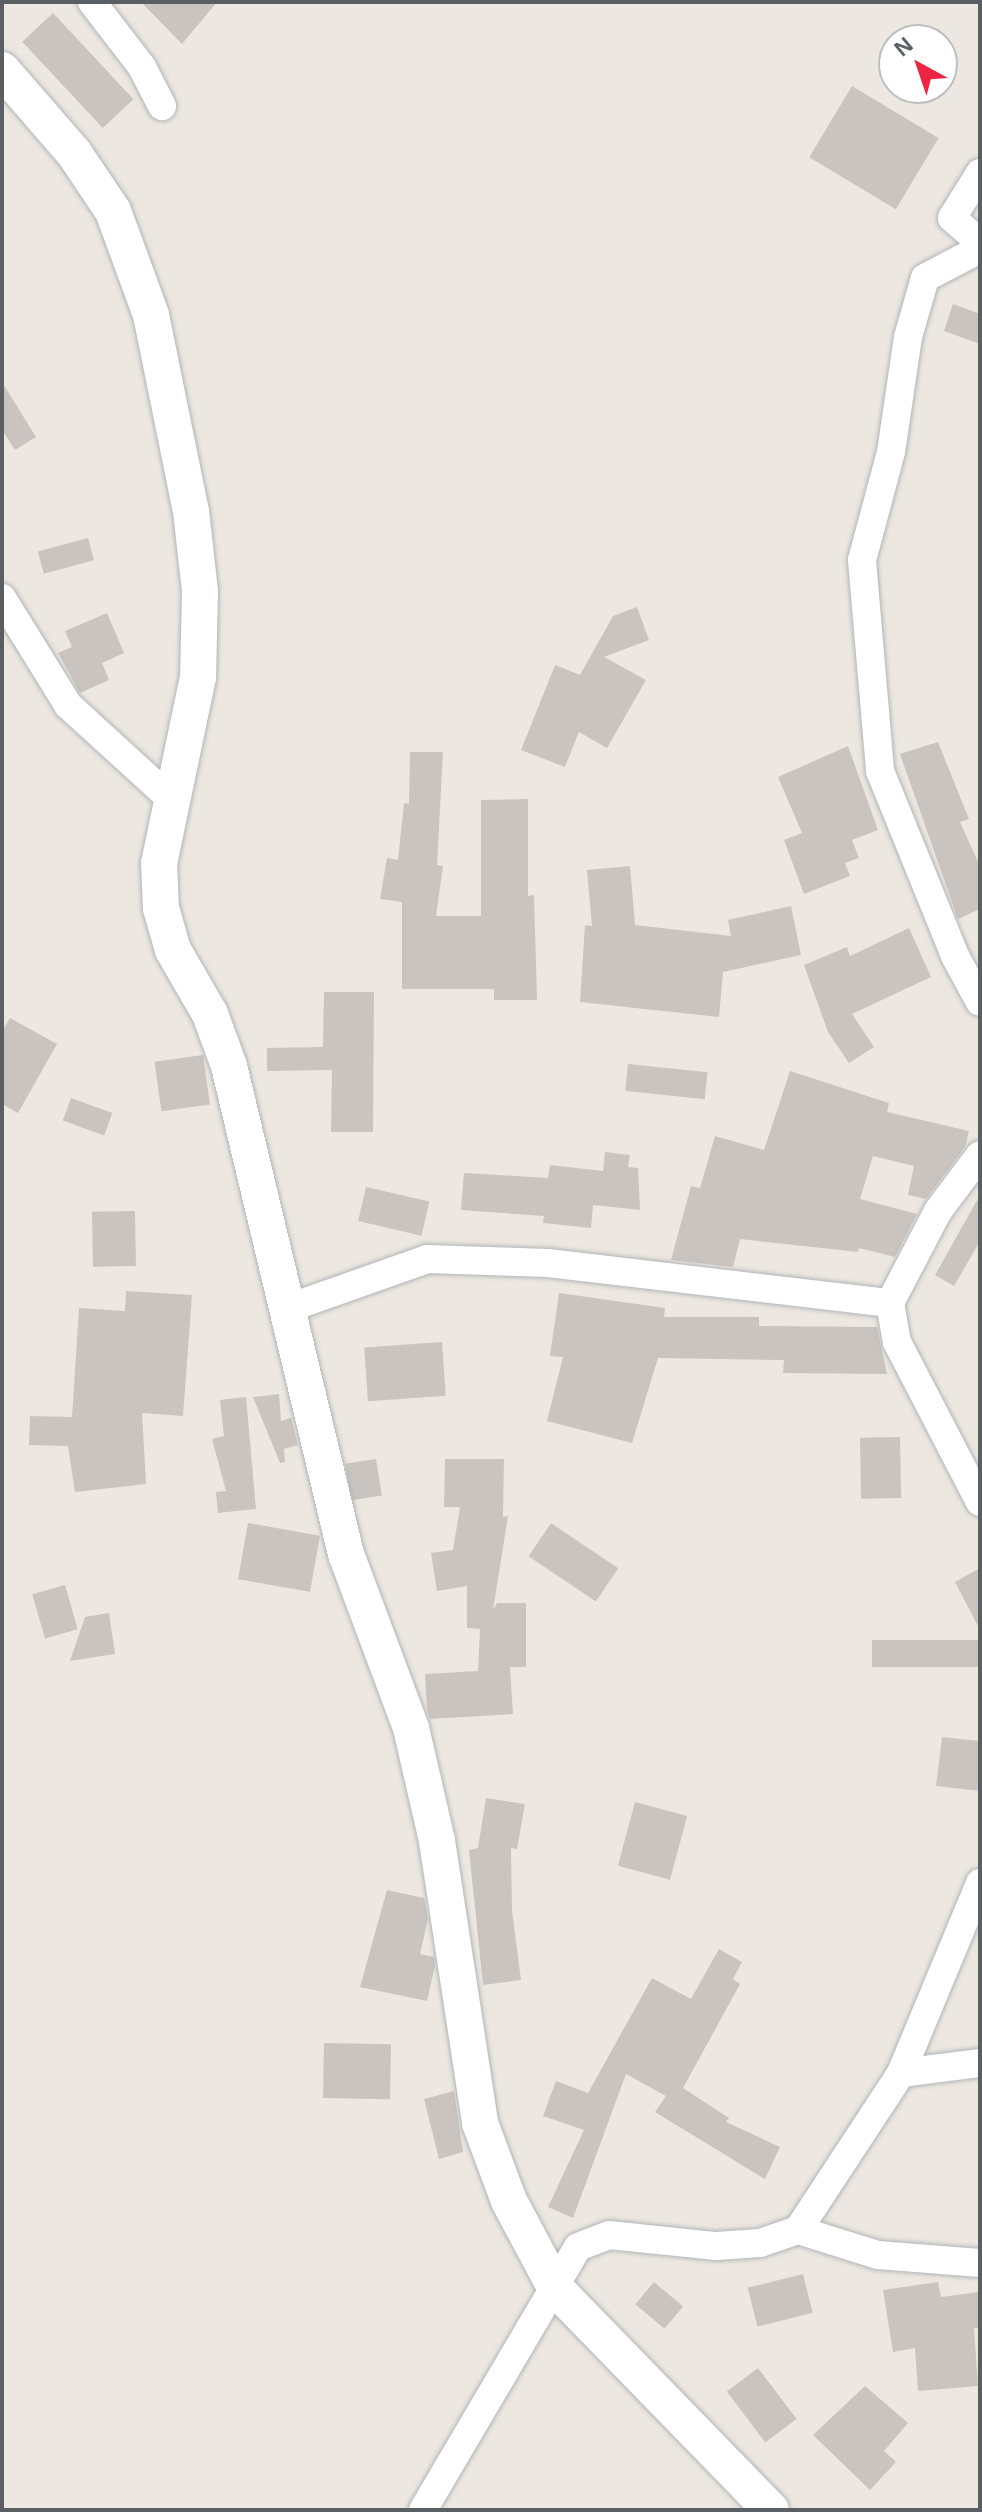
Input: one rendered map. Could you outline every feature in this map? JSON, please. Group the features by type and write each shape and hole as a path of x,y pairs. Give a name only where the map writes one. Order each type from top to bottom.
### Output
{"street":[{"path":"92,2 142,67 162,106"},
{"path":"2,70 74,153 113,211 151,315 191,511 200,591 198,677 159,863 161,908 173,950 210,1014 229,1066 346,1554 411,1728 437,1841 480,2123 509,2201 556,2289 771,2510"},
{"path":"980,173 952,218 973,236 978,250 925,278 908,337 891,452 862,560 880,771 955,956 980,1002"},
{"path":"2,598 68,705 172,800"},
{"path":"980,1155 938,1211 890,1303 897,1342 980,1502"},
{"path":"286,1309 427,1259 548,1263 890,1303"},
{"path":"798,2230 901,2073 980,1883"},
{"path":"901,2073 980,2063"},
{"path":"423,2510 578,2247 590,2238 609,2235 716,2246 760,2243 798,2230 878,2255 980,2263"}],"building":[{"path":"141,2 217,2 182,44"},
{"path":"53,13 133,99 103,128 22,42"},
{"path":"852,86 939,138 896,209 809,157"},
{"path":"953,304 980,314 980,344 944,331"},
{"path":"2,382 36,437 15,450 2,430"},
{"path":"88,538 94,560 44,574 38,551"},
{"path":"637,607 649,640 604,657 646,680 607,748 579,732 565,767 521,750 555,665 580,675 613,616"},
{"path":"107,613 124,653 102,663 109,680 80,693 58,653 72,647 65,631"},
{"path":"938,742 969,819 960,822 980,866 980,909 958,919 900,754"},
{"path":"848,746 878,830 852,840 859,858 845,863 850,876 804,894 784,840 802,833 778,777"},
{"path":"410,752 443,752 437,865 443,866 436,916 481,916 481,800 528,799 528,896 534,895 537,1000 494,1000 494,989 402,989 402,902 380,899 387,858 398,860 404,803 409,804"},
{"path":"630,866 635,925 731,936 728,920 791,906 801,955 723,972 719,1017 580,1002 585,925 592,926 587,870"},
{"path":"909,928 931,977 852,1014 874,1047 849,1063 828,1032 804,965 847,947 850,956"},
{"path":"324,992 374,992 373,1132 331,1132 332,1070 267,1071 267,1048 323,1047"},
{"path":"10,1018 57,1044 18,1113 2,1104 2,1032"},
{"path":"203,1055 210,1105 161,1111 154,1062"},
{"path":"628,1064 708,1072 705,1099 625,1091"},
{"path":"790,1071 889,1103 887,1112 969,1131 965,1147 926,1199 908,1195 914,1166 873,1156 860,1199 917,1214 895,1257 859,1248 858,1252 740,1239 733,1267 671,1260 691,1186 700,1188 715,1136 764,1150"},
{"path":"71,1098 112,1113 104,1136 63,1121"},
{"path":"605,1152 630,1155 628,1167 638,1168 640,1210 593,1205 591,1228 543,1223 544,1216 461,1210 464,1173 548,1178 550,1165 603,1171"},
{"path":"366,1187 429,1202 421,1236 358,1221"},
{"path":"980,1195 980,1241 954,1286 935,1275"},
{"path":"135,1211 136,1266 93,1267 92,1212"},
{"path":"126,1291 192,1295 183,1416 142,1413 146,1484 75,1492 68,1446 29,1445 30,1416 72,1417 79,1308 125,1311"},
{"path":"559,1293 665,1308 664,1317 759,1317 759,1326 877,1327 887,1374 783,1373 784,1360 658,1358 632,1443 547,1421 563,1357 550,1356"},
{"path":"442,1342 446,1396 368,1401 364,1347"},
{"path":"279,1394 281,1421 291,1418 298,1445 284,1449 285,1462 280,1463 253,1397"},
{"path":"246,1397 256,1509 218,1513 216,1492 226,1491 212,1439 224,1436 220,1400"},
{"path":"900,1437 901,1498 861,1499 860,1438"},
{"path":"376,1459 382,1496 351,1500 345,1464"},
{"path":"445,1459 504,1459 503,1517 508,1516 493,1610 497,1603 526,1603 526,1667 510,1667 513,1714 430,1719 427,1710 425,1674 478,1671 480,1629 467,1628 467,1586 437,1591 431,1553 453,1550 460,1507 444,1507"},
{"path":"248,1523 320,1536 310,1592 238,1579"},
{"path":"551,1523 618,1568 596,1601 529,1556"},
{"path":"980,1568 980,1630 955,1582"},
{"path":"65,1585 78,1629 45,1639 32,1594"},
{"path":"109,1613 115,1654 70,1661 85,1617"},
{"path":"872,1640 980,1640 980,1667 872,1667"},
{"path":"942,1737 980,1741 980,1791 936,1786"},
{"path":"486,1798 525,1804 517,1849 511,1848 512,1911 521,1980 483,1985 469,1850 478,1848"},
{"path":"635,1802 687,1816 670,1880 618,1866"},
{"path":"387,1890 424,1898 428,1919 420,1954 434,1957 435,1966 427,2001 360,1987"},
{"path":"719,1949 742,1962 733,1979 740,1984 683,2088 729,2118 726,2122 780,2147 765,2179 655,2112 666,2096 626,2074 573,2218 548,2207 584,2130 543,2116 556,2081 588,2093 652,1978 691,1999"},
{"path":"324,2043 391,2044 390,2099 323,2098"},
{"path":"454,2091 463,2152 439,2159 424,2099"},
{"path":"803,2274 813,2313 757,2327 748,2288"},
{"path":"654,2282 683,2306 664,2329 635,2304"},
{"path":"938,2282 941,2297 980,2292 980,2328 974,2328 978,2386 918,2391 915,2348 893,2352 883,2290"},
{"path":"758,2368 797,2419 765,2443 727,2391"},
{"path":"865,2386 908,2423 884,2451 896,2462 870,2490 813,2435"}]}
